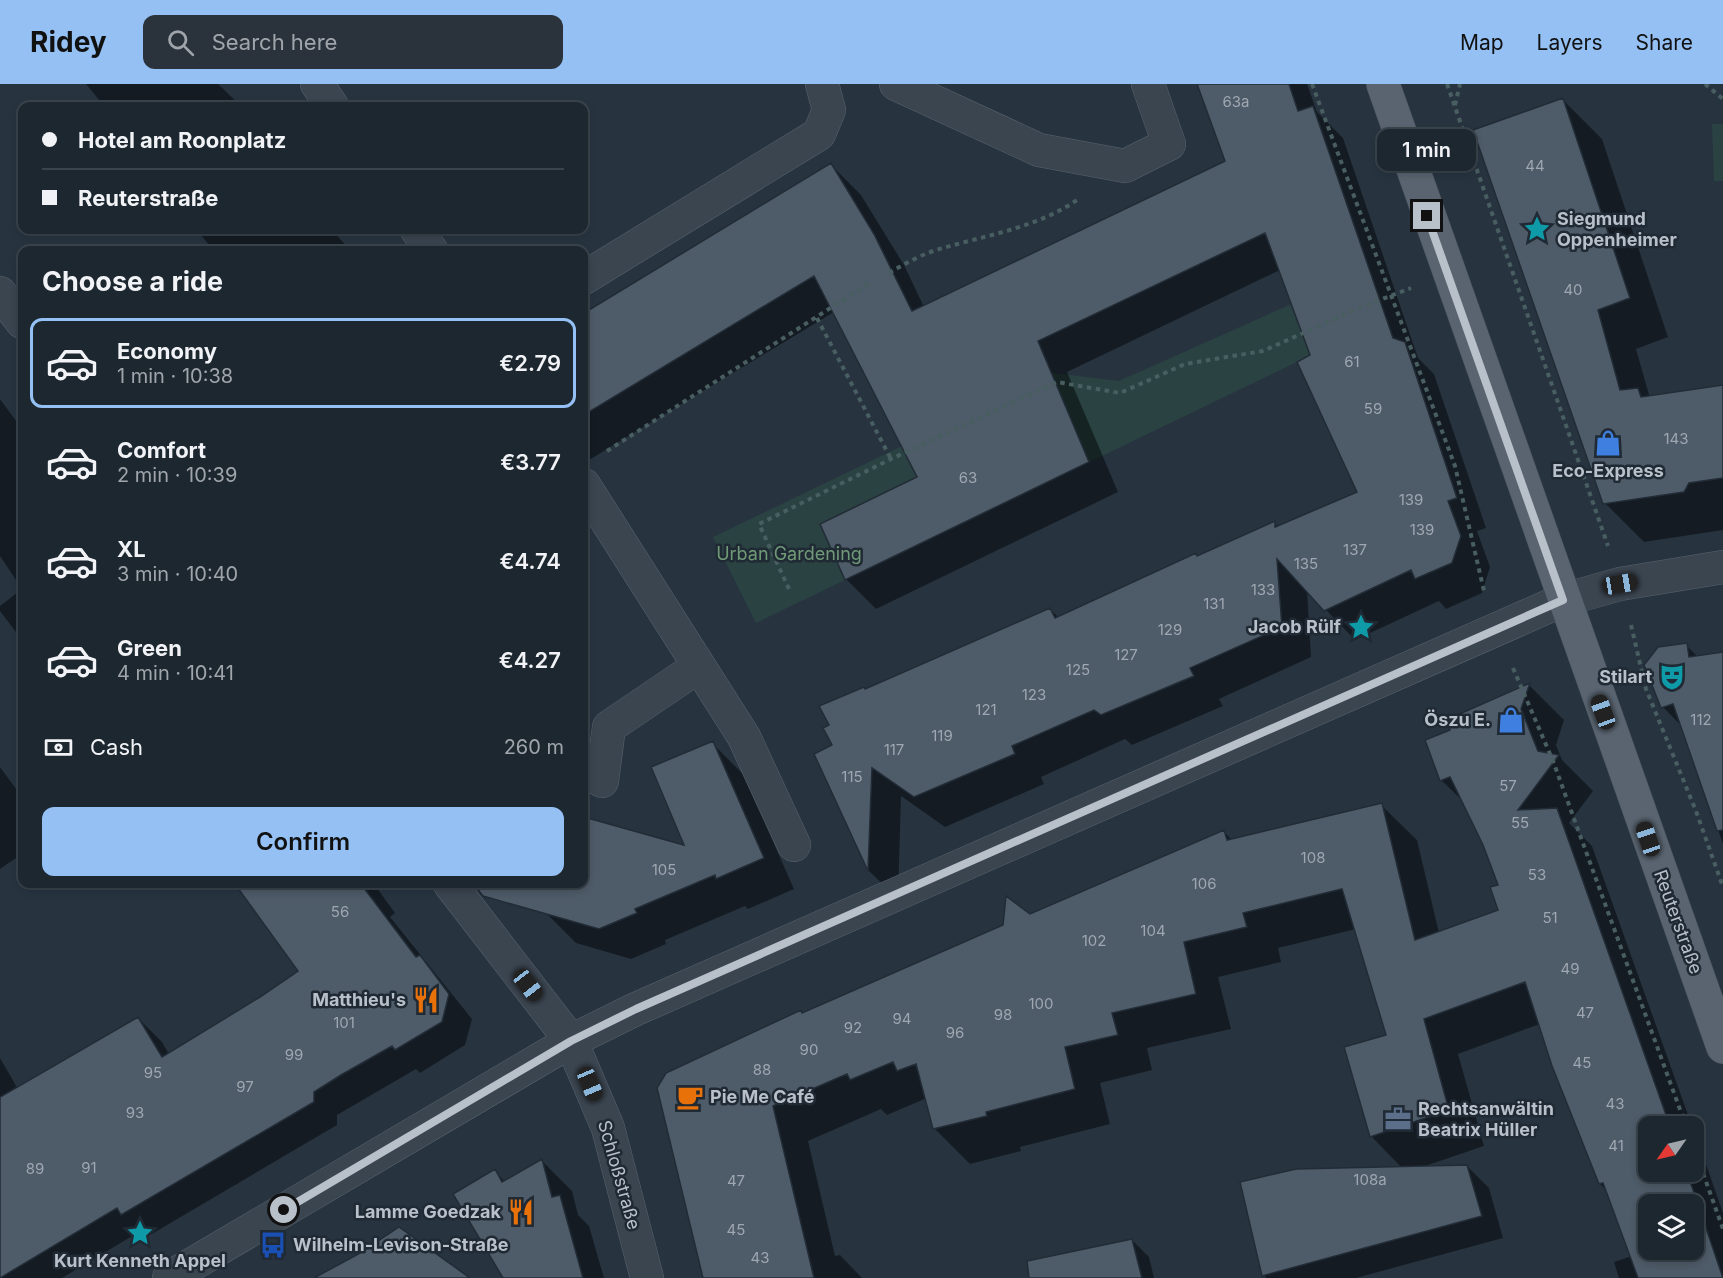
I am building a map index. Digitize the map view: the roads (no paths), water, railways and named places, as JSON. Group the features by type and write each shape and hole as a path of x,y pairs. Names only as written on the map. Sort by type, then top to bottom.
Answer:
{"main road":[{"name":"Reuterstraße","path":"1383,84 1563,600 1723,1047"}],"street":[{"path":"317,84 329,102"},
{"path":"588,276 819,134 830,110 822,84"},
{"path":"896,84 1040,150 1125,166 1169,144 1148,84"},
{"path":"0,293 18,317"},
{"path":"588,491 744,737 794,845"},
{"path":"169,1278 571,1041 669,994 1563,600 1620,584 1723,567"},
{"path":"602,781 609,727 699,666"},
{"name":"Schloßstraße","path":"453,888 571,1041 608,1128 647,1278"}],"place":[{"name":"Siegmund Oppenheimer","path":"1537,229"},
{"name":"Eco-Express","path":"1608,443"},
{"name":"Jacob Rülf","path":"1361,627"},
{"name":"Stilart","path":"1672,677"},
{"name":"Öszu E.","path":"1511,720"},
{"name":"Matthieu's","path":"426,1000"},
{"name":"Pie Me Café","path":"690,1097"},
{"name":"Rechtsanwältin Beatrix Hüller","path":"1398,1119"},
{"name":"Lamme Goedzak","path":"521,1212"},
{"name":"Kurt Kenneth Appel","path":"140,1233"},
{"name":"Wilhelm-Levison-Straße","path":"273,1245"}],"park label":[{"name":"Urban Gardening","path":"789,554"}]}
